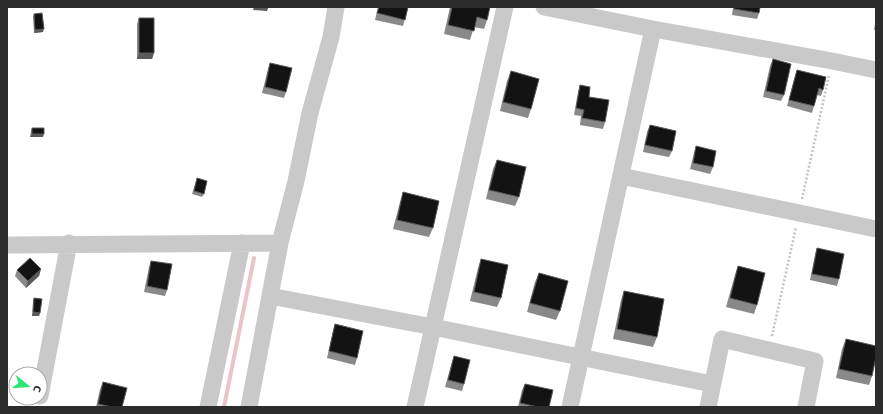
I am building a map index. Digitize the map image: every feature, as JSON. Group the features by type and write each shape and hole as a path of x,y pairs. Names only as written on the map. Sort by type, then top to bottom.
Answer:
{"lane":[{"path":"249,407 280,243 296,181 310,113 330,37 336,7"},
{"path":"415,407 505,7"},
{"path":"544,7 653,29 876,70"},
{"path":"570,407 653,29"},
{"path":"621,176 876,229"},
{"path":"7,245 69,243 280,243"},
{"path":"46,366 69,243"},
{"path":"208,407 242,243"},
{"path":"270,296 432,327 712,384"},
{"path":"708,407 722,339 816,361 806,407"}],"building":[{"path":"379,7 408,7 405,20 377,13"},
{"path":"452,7 490,7 487,20 477,17 474,31 448,25"},
{"path":"734,7 760,7 759,13 734,9"},
{"path":"42,13 44,29 35,30 34,14"},
{"path":"139,18 154,18 154,53 139,53"},
{"path":"773,59 791,64 784,95 766,91"},
{"path":"270,63 292,68 286,92 265,87"},
{"path":"797,70 826,77 823,90 819,88 814,106 789,100"},
{"path":"511,71 539,79 531,109 503,102"},
{"path":"580,85 590,87 589,97 609,100 605,122 582,118 584,110 576,108"},
{"path":"650,125 676,131 672,151 645,145"},
{"path":"32,128 44,128 44,134 32,134"},
{"path":"696,146 716,151 713,167 693,163"},
{"path":"497,160 526,167 519,197 489,190"},
{"path":"197,178 207,181 204,194 194,191"},
{"path":"403,192 439,201 433,228 397,220"},
{"path":"817,248 844,254 839,279 812,274"},
{"path":"30,258 41,269 28,281 17,270"},
{"path":"481,259 508,265 501,298 474,292"},
{"path":"151,261 172,264 167,290 147,286"},
{"path":"738,266 765,273 757,305 730,298"},
{"path":"539,273 568,281 560,311 530,303"},
{"path":"624,291 664,299 657,337 617,329"},
{"path":"34,298 42,299 40,313 33,312"},
{"path":"335,324 363,331 357,358 329,351"},
{"path":"846,339 876,346 876,357 872,376 839,369"},
{"path":"454,356 470,360 464,384 448,380"},
{"path":"103,382 127,388 122,407 112,407 98,404"},
{"path":"525,384 553,390 549,407 538,407 520,403"}],"waterway":[{"path":"224,407 254,258"}]}
